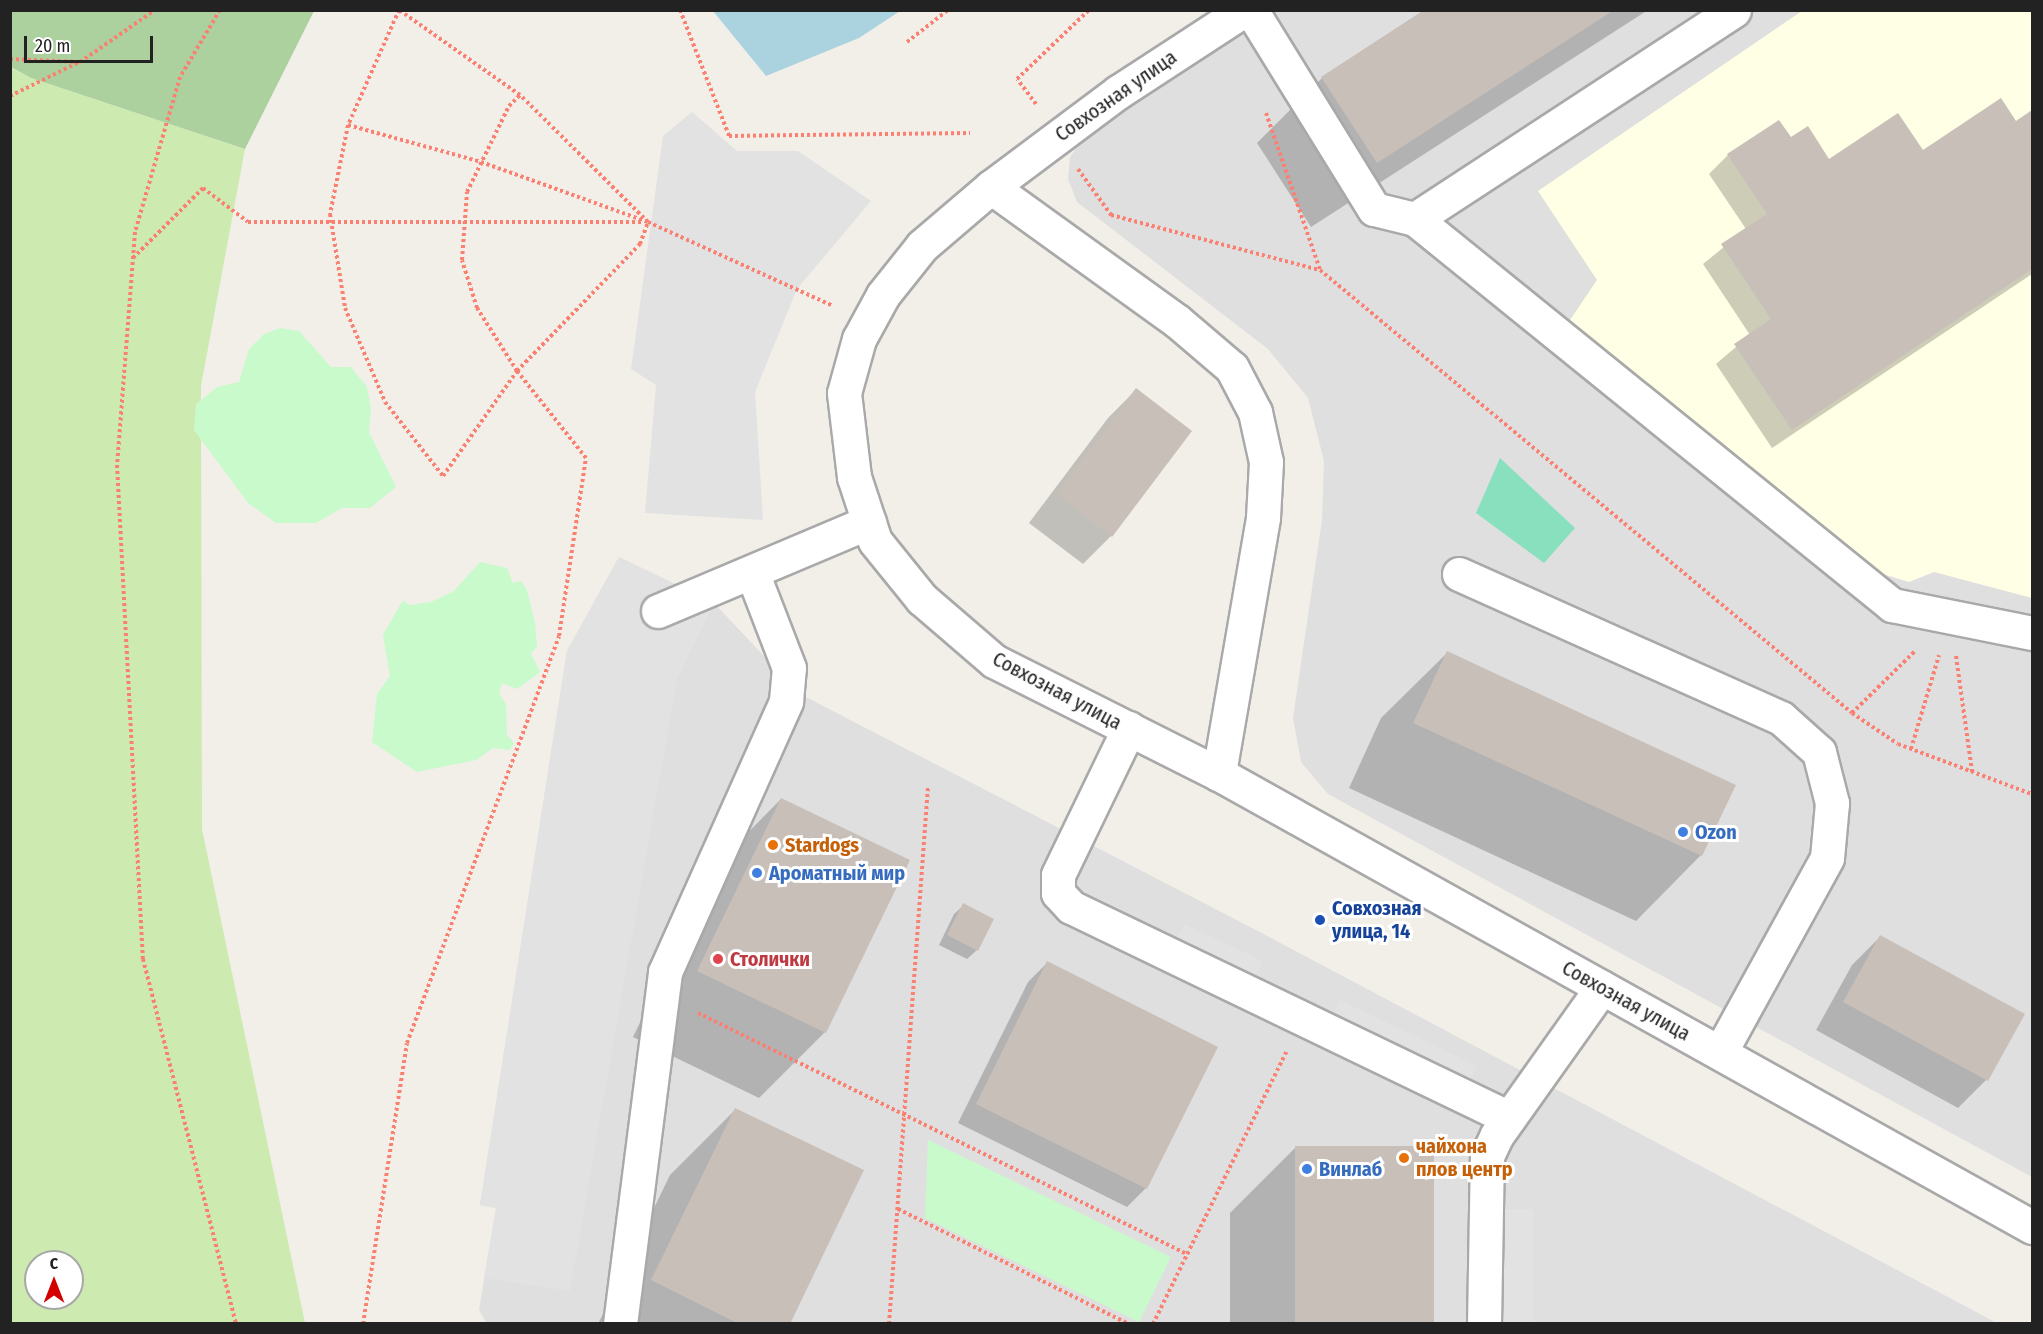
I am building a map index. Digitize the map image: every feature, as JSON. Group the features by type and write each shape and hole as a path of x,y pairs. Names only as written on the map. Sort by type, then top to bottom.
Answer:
{"street":[{"name":"Совхозная улица","path":"1244,10 1118,92 991,187 921,246 883,295 860,339 844,393 854,477 875,541 922,599 994,661 1219,774 2032,1227"},
{"path":"1251,10 1374,209 1415,219 1892,605 2032,633"},
{"path":"1415,219 1734,10"},
{"path":"991,187 1185,328 1232,368 1255,412 1266,462 1263,518 1219,774"},
{"path":"658,611 869,522"},
{"path":"621,1323 665,972 786,701 789,668 752,572"},
{"path":"1459,574 1781,718 1819,752 1832,803 1827,858 1720,1053"},
{"path":"1129,728 1058,875 1058,893 1071,907 1509,1118"},
{"path":"1484,1323 1484,1179 1487,1156 1509,1118 1602,987"}],"path":[{"path":"10,96 80,62 155,10"},
{"path":"220,10 180,77 135,232 117,465 142,958 236,1323"},
{"path":"399,10 520,95 648,222 640,244 517,371 443,476 386,402 345,308 332,222 348,125 399,10"},
{"path":"680,10 729,136 970,133"},
{"path":"907,42 948,10"},
{"path":"1043,112 1017,79 1089,10"},
{"path":"10,59 80,62"},
{"path":"363,1323 407,1043 559,636 586,458 517,371 477,308 462,260 466,192 509,106 520,95"},
{"path":"1264,108 1320,270"},
{"path":"348,125 481,162 648,222 869,322"},
{"path":"1077,167 1111,215 1320,270 1852,713 1911,749 2032,794"},
{"path":"133,258 202,188 248,222 465,220 648,222"},
{"path":"1852,713 1950,616"},
{"path":"1911,749 1950,616"},
{"path":"1950,616 1972,772"},
{"path":"889,1323 928,787"},
{"path":"662,996 1187,1254"},
{"path":"1153,1323 1302,1018"},
{"path":"898,1209 1129,1323"}],"shaded area":[{"path":"1275,11 2032,11 2032,1177 1328,794 1301,762 1293,718 1322,520 1324,461 1308,398 1268,349 1077,202 1068,179 1070,157 1085,136"},
{"path":"1802,11 2032,11 2032,598 1934,572 1909,582 1866,569 1568,323 1597,280 1538,191"},
{"path":"692,112 737,151 798,151 871,201 797,289 755,392 763,520 645,513 656,385 631,369 663,136"},
{"path":"619,557 714,603 800,694 1256,930 1997,1323 487,1324 479,1310 496,1208 480,1205 567,651"},
{"path":"619,557 714,603 677,679 570,1291 484,1278 496,1208 480,1205 567,651"},
{"path":"1184,924 1263,961 1251,986 1173,948"},
{"path":"1340,1000 1477,1066 1466,1090 1329,1024"},
{"path":"1498,1209 1533,1209 1534,1323 1499,1323"}],"green space":[{"path":"10,11 314,11 245,149 31,78 11,67"},
{"path":"10,67 31,78 245,149 201,386 202,829 305,1323 11,1323"},
{"path":"280,328 299,331 331,367 351,367 367,387 371,408 369,432 396,487 370,508 342,508 316,523 276,523 248,503 194,430 196,404 217,387 239,382 249,349 264,334"},
{"path":"1500,458 1575,528 1544,563 1476,513"},
{"path":"480,562 507,568 513,583 521,581 527,590 535,622 537,647 531,653 540,672 517,689 502,683 499,694 506,704 507,735 514,743 510,750 493,748 476,760 417,772 372,742 377,694 390,676 383,635 403,600 409,605 431,602 454,591"},
{"path":"928,1140 1171,1257 1139,1322 925,1218"}],"water":[{"path":"713,11 900,11 859,38 766,76"}],"building":[{"path":"1424,10 1614,10 1377,163 1321,77"},
{"path":"2001,98 2016,121 2032,110 2032,269 1792,430 1734,344 1771,319 1721,244 1767,214 1727,154 1779,120 1791,137 1808,126 1829,159 1898,113 1923,150"},
{"path":"1136,388 1192,431 1112,537 1056,494"},
{"path":"1447,651 1736,785 1702,856 1413,723"},
{"path":"781,798 910,860 826,1033 697,971"},
{"path":"963,903 994,919 978,951 947,935"},
{"path":"1880,935 2025,1014 1988,1081 1843,1002"},
{"path":"1047,961 1218,1047 1147,1189 976,1104"},
{"path":"735,1108 864,1170 790,1324 739,1324 651,1280"},
{"path":"1295,1146 1434,1146 1434,1324 1295,1324"}],"place":[{"name":"Ozon","path":"1683,832"},
{"name":"Stardogs","path":"773,845"},
{"name":"Ароматный мир","path":"757,873"},
{"name":"Совхозная улица, 14","path":"1320,920"},
{"name":"Столички","path":"718,959"},
{"name":"чайхона плов центр","path":"1404,1158"},
{"name":"Винлаб","path":"1307,1169"}]}
